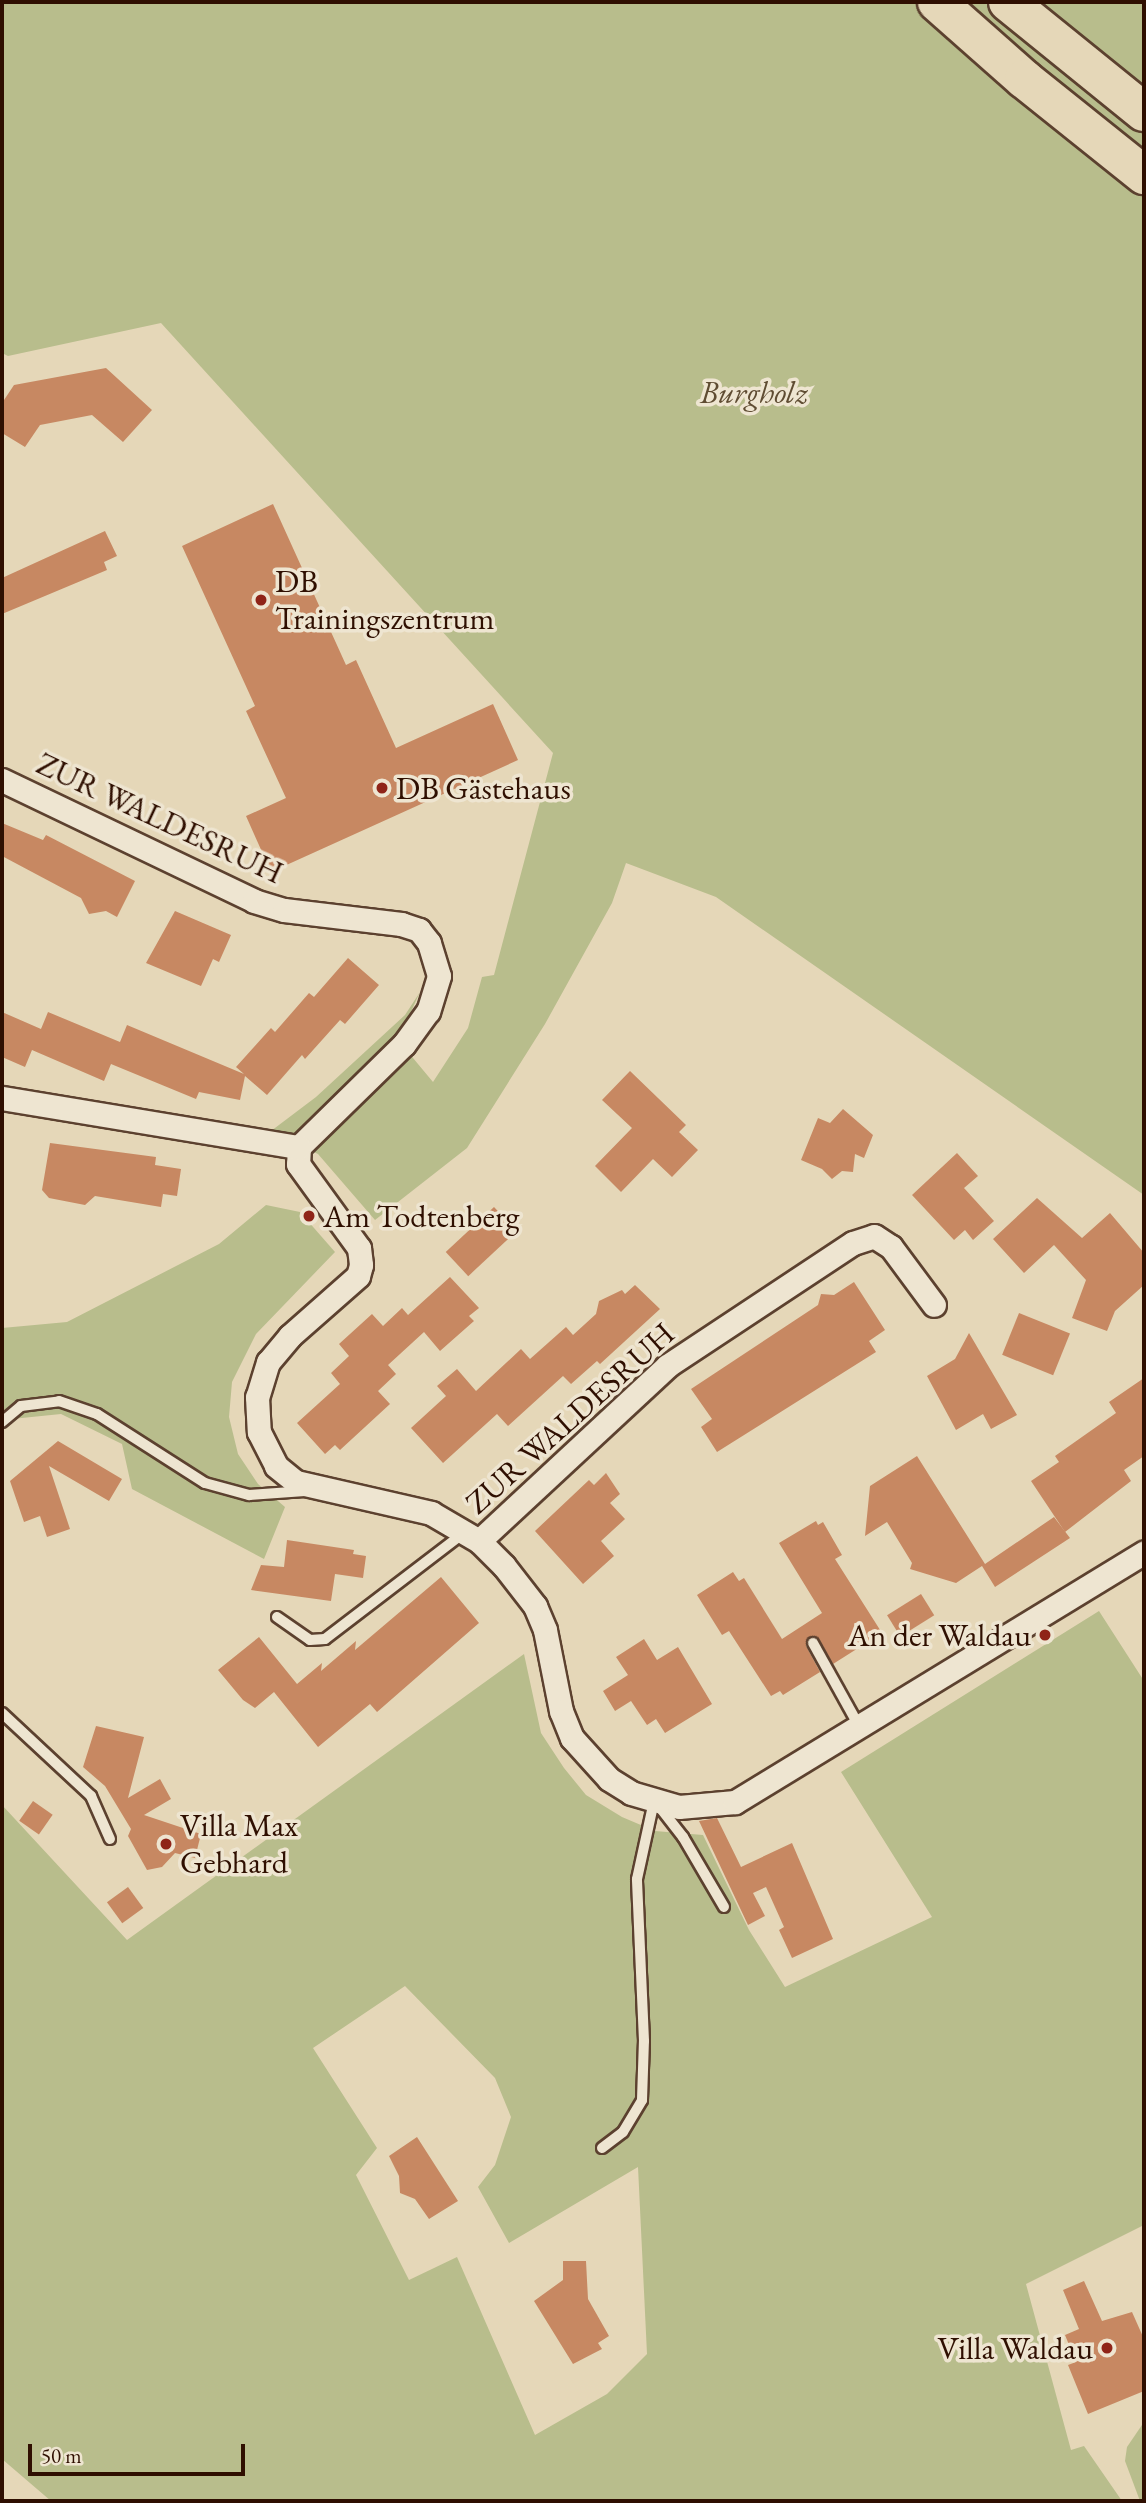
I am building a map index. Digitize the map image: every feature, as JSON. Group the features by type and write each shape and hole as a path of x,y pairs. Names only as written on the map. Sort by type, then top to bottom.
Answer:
{"highway":[{"path":"937,2 1024,79 1144,175"},
{"path":"1008,2 1144,112"}],"street":[{"name":"ZUR WALDESRUH","path":"2,780 254,901 285,910 401,924 419,930 429,943 439,976 428,1011 404,1044 299,1147 298,1164 359,1248 362,1265 358,1276 290,1336 268,1362 260,1379 256,1415 265,1450 276,1466 296,1482 318,1490 431,1513 472,1536 535,1606 572,1738 609,1779 654,1801 708,1807 735,1802 861,1728 1144,1552"},
{"path":"2,1098 299,1147"},
{"name":"ZUR WALDESRUH","path":"472,1536 667,1366 853,1243 874,1236 891,1247 934,1305"}],"lane":[{"name":"ZUR WALDESRUH","path":"2,1422 21,1406 59,1401 97,1414 205,1483 249,1494 318,1490"},
{"name":"ZUR WALDESRUH","path":"277,1617 310,1640 325,1639 472,1536"},
{"path":"813,1643 861,1728"},
{"path":"2,1713 91,1796 110,1839"},
{"path":"654,1801 683,1837 724,1907"},
{"path":"602,2148 623,2132 642,2101 645,2041 637,1879 654,1801"}],"green space":[{"name":"Burgholz","path":"2,2 1144,2 1144,1195 716,897 626,863 612,903 545,1024 467,1148 375,1220 318,1154 271,1131 316,1097 405,1015 420,992 398,1040 433,1082 468,1028 482,977 494,975 553,753 161,323 8,356 2,353"},
{"path":"266,1205 300,1212 335,1252 256,1334 232,1382 229,1417 238,1454 258,1484 285,1507 264,1559 132,1489 122,1444 61,1414 2,1420 2,1328 67,1322 219,1244"},
{"path":"1099,1611 1144,1681 1144,2225 1026,2284 1071,2450 1084,2446 1122,2501 51,2501 2,2459 2,1805 127,1940 524,1654 541,1733 564,1768 586,1795 622,1817 655,1831 703,1835 749,1930 785,1987 932,1917 841,1772","holes":["405,1986 495,2078 511,2117 495,2165 478,2187 509,2243 638,2167 647,2354 607,2394 535,2435 457,2257 409,2280 356,2175 377,2148 313,2048"]},
{"path":"1144,2422 1144,2501 1140,2501 1125,2461 1127,2447"}],"building":[{"path":"106,368 152,410 123,442 92,415 40,425 25,447 2,433 2,403 14,385"},
{"path":"273,504 346,665 356,660 396,748 493,704 518,760 271,872 246,816 286,798 246,711 255,706 182,546"},
{"path":"105,531 117,556 104,562 107,570 2,614 2,578"},
{"path":"2,823 43,840 46,835 135,881 117,917 106,911 89,914 81,898 2,856"},
{"path":"175,911 231,935 219,962 213,959 201,986 146,963"},
{"path":"348,958 379,985 345,1024 340,1020 305,1059 302,1055 267,1095 245,1076 240,1100 199,1092 196,1099 111,1064 104,1081 32,1050 25,1067 2,1057 2,1012 41,1029 48,1012 120,1042 127,1025 244,1074 236,1067 271,1028 275,1032 309,993 314,997"},
{"path":"630,1071 686,1125 679,1132 698,1150 672,1177 653,1159 621,1192 595,1166 632,1128 602,1100"},
{"path":"843,1109 873,1135 864,1158 855,1154 853,1172 842,1171 832,1179 822,1169 801,1160 818,1118 830,1123"},
{"path":"50,1143 156,1157 155,1165 181,1169 177,1196 163,1194 161,1207 95,1196 85,1205 49,1198 42,1190"},
{"path":"957,1153 978,1176 964,1188 994,1221 973,1240 965,1230 954,1240 912,1195"},
{"path":"1037,1198 1082,1238 1110,1213 1144,1253 1144,1285 1115,1311 1107,1331 1072,1318 1086,1280 1054,1245 1024,1273 993,1239"},
{"path":"494,1207 517,1231 468,1276 446,1252"},
{"path":"450,1277 479,1308 469,1316 474,1321 440,1351 424,1332 388,1365 396,1374 378,1391 390,1404 340,1450 335,1445 325,1454 297,1423 340,1384 331,1373 349,1356 339,1344 372,1314 383,1326 402,1308 408,1315"},
{"path":"854,1282 885,1330 869,1341 876,1352 717,1452 701,1427 712,1419 691,1389 818,1305 821,1294 834,1295"},
{"path":"635,1285 660,1309 600,1364 597,1361 571,1384 563,1376 508,1426 497,1414 443,1463 411,1428 446,1396 437,1386 457,1369 476,1391 521,1349 530,1359 566,1327 573,1335 596,1314 599,1301 622,1290 625,1294"},
{"path":"1019,1313 1070,1334 1053,1375 1002,1355"},
{"path":"969,1333 1017,1415 991,1429 983,1414 956,1430 927,1376 955,1359"},
{"path":"1144,1378 1144,1456 1124,1470 1131,1481 1065,1532 1031,1481 1059,1462 1055,1456 1116,1413 1109,1402"},
{"path":"58,1441 122,1479 109,1501 49,1466 70,1529 47,1537 40,1516 24,1522 10,1481"},
{"path":"917,1456 985,1564 1054,1517 1070,1538 995,1587 982,1566 956,1583 910,1569 912,1563 887,1522 865,1536 870,1486"},
{"path":"606,1473 620,1494 610,1503 625,1519 601,1541 614,1556 583,1584 535,1531 589,1480 594,1485"},
{"path":"816,1521 818,1525 823,1522 842,1555 835,1559 882,1633 833,1664 819,1639 809,1637 806,1646 820,1672 783,1695 780,1691 771,1696 729,1631 722,1635 697,1595 733,1572 739,1581 744,1578 782,1639 822,1613 779,1543"},
{"path":"287,1540 354,1550 353,1554 366,1556 363,1578 335,1574 331,1601 251,1590 261,1565 284,1567"},
{"path":"441,1577 479,1623 377,1712 370,1704 318,1747 274,1692 255,1708 243,1700 218,1670 259,1637 297,1684 322,1663 321,1671 356,1641 355,1650"},
{"path":"921,1594 934,1615 900,1636 887,1615"},
{"path":"644,1639 657,1660 678,1647 712,1704 665,1733 656,1719 647,1725 631,1701 615,1711 603,1691 628,1675 616,1657"},
{"path":"96,1726 144,1737 128,1798 160,1779 171,1799 144,1815 201,1834 195,1858 175,1853 162,1867 147,1870 128,1836 131,1829 105,1786 83,1767"},
{"path":"33,1801 53,1815 39,1834 19,1821"},
{"path":"717,1818 741,1867 792,1843 833,1939 792,1958 779,1930 784,1927 766,1887 753,1893 765,1916 748,1925 699,1821"},
{"path":"128,1887 143,1908 122,1923 107,1902"},
{"path":"417,2137 458,2201 429,2219 415,2199 400,2193 399,2176 389,2156"},
{"path":"563,2261 586,2261 588,2299 609,2336 598,2343 602,2349 573,2364 534,2301 563,2280"},
{"name":"Villa Waldau","path":"1084,2281 1102,2321 1132,2312 1144,2339 1144,2391 1088,2414 1068,2365 1076,2362 1065,2335 1079,2329 1063,2290"}],"place":[{"name":"DB Trainingszentrum","path":"261,600"},
{"name":"DB Gästehaus","path":"382,788"},
{"name":"Am Todtenberg","path":"309,1216"},
{"name":"An der Waldau","path":"1045,1635"},
{"name":"Villa Max Gebhard","path":"166,1844"},
{"name":"Villa Waldau","path":"1107,2348"}]}
